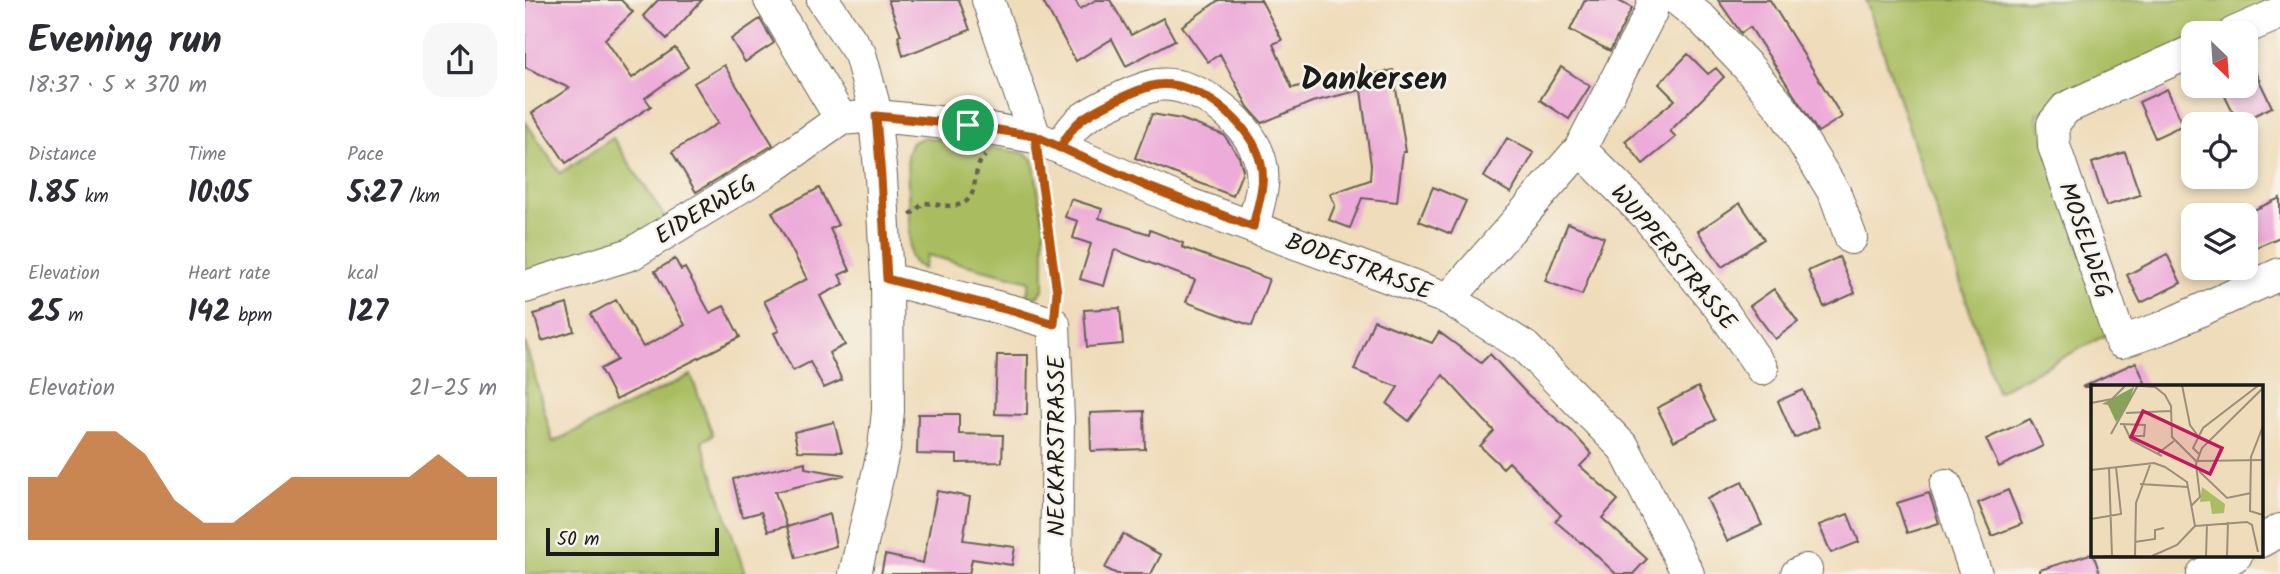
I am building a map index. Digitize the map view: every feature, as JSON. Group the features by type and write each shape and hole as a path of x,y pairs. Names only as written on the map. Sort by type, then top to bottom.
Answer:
{"street":[{"path":"770,0 841,119 876,116"},
{"path":"823,0 860,54 876,116 887,279 888,411 884,448 855,574"},
{"path":"988,0 1036,139 1069,132 1080,120 1120,99 1157,85 1180,87 1212,100 1237,121 1253,143 1261,163 1263,183 1253,227"},
{"path":"1449,299 1580,149 1650,14 1654,0"},
{"path":"1678,0 1703,20 1739,57 1784,111 1835,194 1851,238"},
{"path":"2258,23 2280,13"},
{"name":"MOSELWEG","path":"2181,56 2066,108 2053,124 2054,146 2121,342 2159,329 2280,274"},
{"name":"BODESTRASSE","path":"876,116 968,125 1036,139 1146,186 1449,299 1525,347 1624,448 1688,574"},
{"name":"EIDERWEG","path":"525,287 631,254 773,167 841,119"},
{"name":"WUPPERSTRASSE","path":"1580,149 1646,215 1721,309 1762,369"},
{"name":"NECKARSTRASSE","path":"887,279 1054,324 1058,419 1056,574"},
{"path":"1946,485 1976,574"},
{"path":"2263,540 2280,530"},
{"path":"2203,574 2234,556"}],"path":[{"path":"884,242 924,203 955,206 964,202 974,189 977,165 1036,139 1057,292 1054,324"}],"green space":[{"path":"1866,0 2277,0 2232,21 2181,21 2181,46 2037,114 2108,334 1997,392"},
{"path":"525,121 560,173 613,138 666,219 614,249 525,279"},
{"path":"924,137 1024,153 1033,159 1044,225 1044,288 1037,296 1026,297 1030,281 927,255 923,269 914,263 910,256 907,155 911,143"},
{"path":"525,341 553,442 691,375 713,435 702,441 745,574 525,574"}],"building":[{"path":"525,0 621,0 633,12 605,39 632,78 675,48 688,67 645,98 651,106 566,163 532,113 569,88 525,67"},
{"path":"658,0 702,0 667,39 643,16"},
{"path":"888,0 959,0 970,30 903,56 898,36 901,35"},
{"path":"1042,0 1075,0 1080,9 1096,0 1110,0 1131,35 1163,18 1175,40 1126,66 1112,39 1076,61"},
{"path":"1219,0 1261,0 1282,40 1273,44 1292,88 1358,72 1359,77 1393,70 1406,152 1403,152 1397,202 1362,198 1350,228 1329,220 1335,205 1330,194 1370,180 1371,165 1361,90 1312,102 1262,123 1248,107 1220,54 1208,62 1182,26"},
{"path":"1585,0 1617,0 1632,8 1610,51 1570,30"},
{"path":"1718,0 1770,0 1842,117 1818,132 1750,27 1741,33"},
{"path":"760,19 774,43 745,62 731,39"},
{"path":"1688,54 1708,74 1716,68 1724,77 1670,131 1676,137 1643,164 1625,141 1675,100 1659,84"},
{"path":"724,65 773,145 696,192 672,152 718,123 694,83"},
{"path":"1561,67 1590,86 1569,119 1540,100"},
{"path":"2258,78 2272,107 2258,114 2233,112 2226,98 2258,98"},
{"path":"2167,89 2181,126 2155,138 2139,102"},
{"path":"1152,114 1181,119 1224,135 1239,157 1243,170 1233,196 1135,158"},
{"path":"1507,138 1534,153 1511,193 1484,177"},
{"path":"2125,152 2140,195 2106,206 2092,163"},
{"path":"1433,187 1466,201 1451,234 1419,221"},
{"path":"819,188 838,225 830,229 850,270 839,275 844,284 820,296 845,345 829,353 842,380 824,388 810,362 793,371 774,333 779,331 764,301 807,279 772,212"},
{"path":"2280,198 2280,237 2258,246 2258,208"},
{"path":"1071,199 1102,209 1099,218 1149,234 1150,230 1183,243 1182,247 1269,279 1252,326 1186,302 1195,280 1116,250 1104,286 1080,279 1091,244 1073,238 1078,221 1065,217"},
{"path":"1740,203 1764,239 1722,267 1698,231"},
{"path":"1568,223 1604,237 1582,295 1545,281"},
{"path":"2167,254 2181,283 2141,303 2127,275"},
{"path":"1839,257 1855,293 1824,307 1808,271"},
{"path":"675,259 681,270 685,268 710,313 724,306 740,337 616,400 600,369 617,360 591,314 616,300 643,347 685,325 655,271"},
{"path":"1774,289 1798,322 1775,339 1750,306"},
{"path":"567,304 574,331 542,341 534,314"},
{"path":"1120,308 1123,344 1087,347 1084,310"},
{"path":"1374,320 1432,343 1439,332 1481,363 1490,354 1528,395 1571,431 1592,454 1580,466 1618,500 1602,518 1647,559 1633,574 1616,574 1555,521 1561,515 1509,462 1503,468 1480,446 1494,431 1443,375 1409,421 1387,404 1398,387 1354,370"},
{"path":"997,355 1028,355 1027,415 995,414"},
{"path":"2136,362 2146,385 2091,385 2082,387"},
{"path":"1698,387 1715,420 1674,441 1657,408"},
{"path":"1803,390 1819,427 1794,438 1778,401"},
{"path":"1144,411 1145,449 1091,451 1090,413"},
{"path":"918,414 959,414 959,434 1003,435 1002,462 957,463 957,455 917,454"},
{"path":"2030,419 2043,446 1999,467 1986,439"},
{"path":"834,422 842,452 798,451 794,432"},
{"path":"805,462 805,468 845,475 775,492 787,526 768,531 761,512 742,517 733,479"},
{"path":"1742,482 1762,525 1727,541 1707,499"},
{"path":"2008,490 2022,524 1992,536 1978,503"},
{"path":"937,491 970,497 963,540 1015,547 1012,565 972,559 969,574 881,574 885,555 923,563"},
{"path":"1929,493 1939,523 1907,533 1897,503"},
{"path":"830,514 836,546 796,558 787,527"},
{"path":"1848,514 1859,542 1831,553 1819,525"},
{"path":"1123,534 1161,555 1151,574 1117,574 1105,568"},
{"path":"2091,554 2100,574 2040,574 2040,570"}],"district":[{"name":"Dankersen","path":"1374,78"}],"route":[{"path":"968,125 876,116 887,279 1054,324 1057,292 1035,136 1146,186 1189,204 1253,227 1263,183 1261,163 1253,143 1237,121 1212,100 1180,87 1157,85 1120,99 1080,120 1069,132 1060,148 1035,136 968,125"}]}
